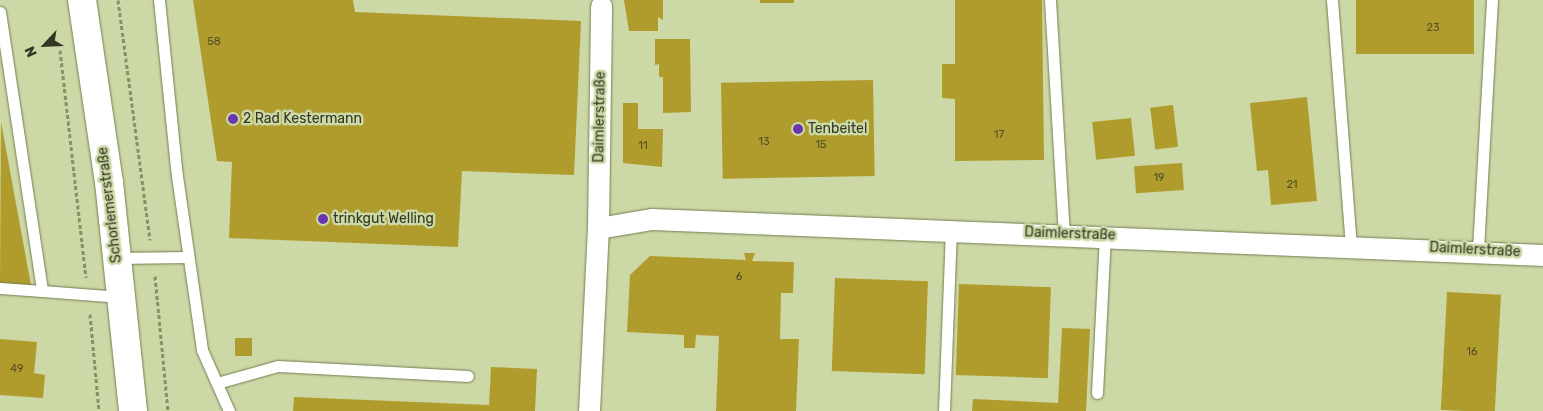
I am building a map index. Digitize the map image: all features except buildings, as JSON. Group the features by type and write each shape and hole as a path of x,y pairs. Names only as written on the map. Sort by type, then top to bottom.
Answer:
{"main road":[{"name":"Schorlemerstraße","path":"82,0 117,258 133,411"}],"street":[{"name":"Daimlerstraße","path":"589,411 598,228 597,3"},
{"name":"Daimlerstraße","path":"598,228 652,219 1478,250 1543,255"}],"lane":[{"path":"160,0 188,257 202,350 229,411"},
{"path":"1050,0 1064,234"},
{"path":"1332,0 1351,245"},
{"path":"1478,250 1492,0"},
{"path":"0,12 42,291"},
{"path":"944,411 951,230"},
{"path":"1097,393 1104,236"},
{"path":"117,258 188,257"},
{"path":"0,288 121,297"},
{"path":"217,384 278,366 468,376"}],"path":[{"path":"118,0 153,258 168,411"},
{"path":"59,39 99,411"}],"place":[{"name":"2 Rad Kestermann","path":"233,119"},
{"name":"Tenbeitel","path":"798,129"},
{"name":"trinkgut Welling","path":"323,219"}]}
